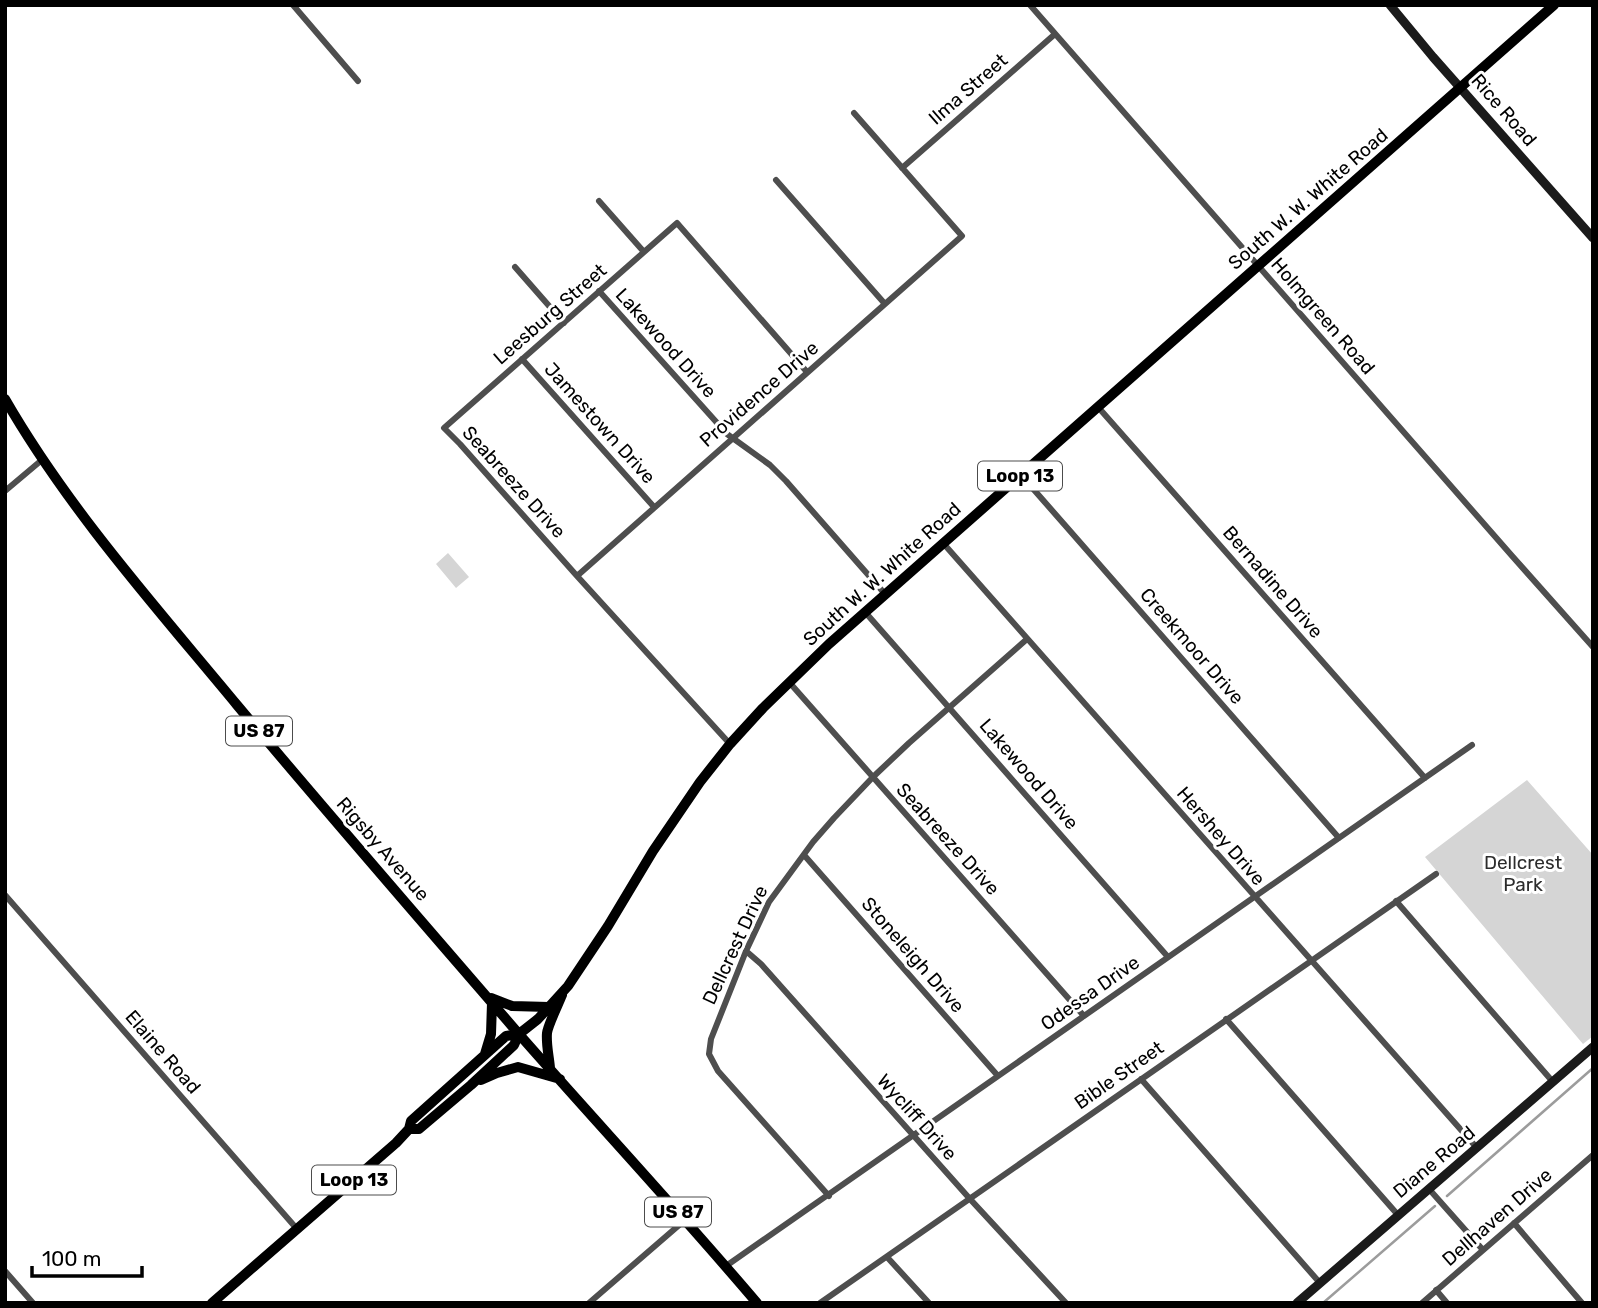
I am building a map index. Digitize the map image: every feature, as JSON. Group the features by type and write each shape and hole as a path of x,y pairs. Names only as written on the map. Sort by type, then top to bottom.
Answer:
{"main road":[{"name":"South W. W. White Road","path":"409,1129 419,1129 471,1085 514,1045 519,1034 538,1019 564,990 580,970 653,851 701,782 730,744 789,682 885,594 1555,5"},
{"name":"Rigsby Avenue","path":"5,399 75,504 137,584 519,1034 757,1303"},
{"path":"550,1068 547,1029 564,990"},
{"path":"485,1055 491,1034 489,999 512,1006 549,1007"},
{"name":"South W. W. White Road","path":"212,1303 396,1143 409,1129 411,1121 506,1036 519,1034"},
{"path":"472,1066 480,1076"},
{"path":"471,1085 496,1073 518,1067 560,1079"}],"street":[{"path":"293,5 358,80"},
{"name":"Holmgreen Road","path":"1030,5 1593,647"},
{"name":"Rice Road","path":"1390,5 1593,238"},
{"name":"Ilma Street","path":"902,168 1055,34"},
{"path":"854,113 902,168"},
{"name":"Providence Drive","path":"577,576 962,236 902,168"},
{"path":"776,180 885,304"},
{"path":"599,201 644,252"},
{"name":"Leesburg Street","path":"444,428 677,223 807,372"},
{"path":"515,267 564,323"},
{"name":"Lakewood Drive","path":"599,291 717,424 732,439 770,465 786,481 885,594"},
{"name":"Jamestown Drive","path":"522,359 654,507"},
{"name":"Bernadine Drive","path":"1098,407 1425,778"},
{"name":"Seabreeze Drive","path":"444,428 730,744"},
{"path":"5,491 43,459"},
{"name":"Creekmoor Drive","path":"1021,475 1339,838"},
{"name":"Hershey Drive","path":"943,543 1477,1148"},
{"name":"Lakewood Drive","path":"865,612 1168,957"},
{"name":"Dellcrest Drive","path":"828,1196 718,1070 709,1054 710,1039 746,951 774,894 804,855 873,777 1027,639"},
{"name":"Seabreeze Drive","path":"789,682 1084,1016"},
{"name":"Odessa Drive","path":"726,1266 1472,745"},
{"name":"Stoneleigh Drive","path":"804,855 998,1076"},
{"name":"Bible Street","path":"820,1303 1436,874"},
{"name":"Elaine Road","path":"5,895 298,1229"},
{"path":"1396,901 1553,1082"},
{"name":"Wycliff Drive","path":"746,951 761,964 1066,1303"},
{"path":"1226,1019 1398,1215"},
{"name":"Diane Road","path":"1297,1303 1593,1047"},
{"path":"1141,1079 1320,1283"},
{"name":"Dellhaven Drive","path":"1422,1303 1592,1156"},
{"path":"1429,1189 1483,1250"},
{"path":"589,1303 685,1220"},
{"path":"1514,1223 1582,1303"},
{"path":"887,1257 929,1303"},
{"path":"5,1271 33,1303"},
{"path":"1436,1290 1447,1303"}],"green space":[{"path":"448,553 469,577 456,588 436,564"},
{"name":"Dellcrest Park","path":"1527,780 1593,855 1593,1036 1583,1044 1425,857"}],"waterway":[{"path":"1447,1196 1593,1068"},
{"path":"1323,1303 1435,1206"}]}
